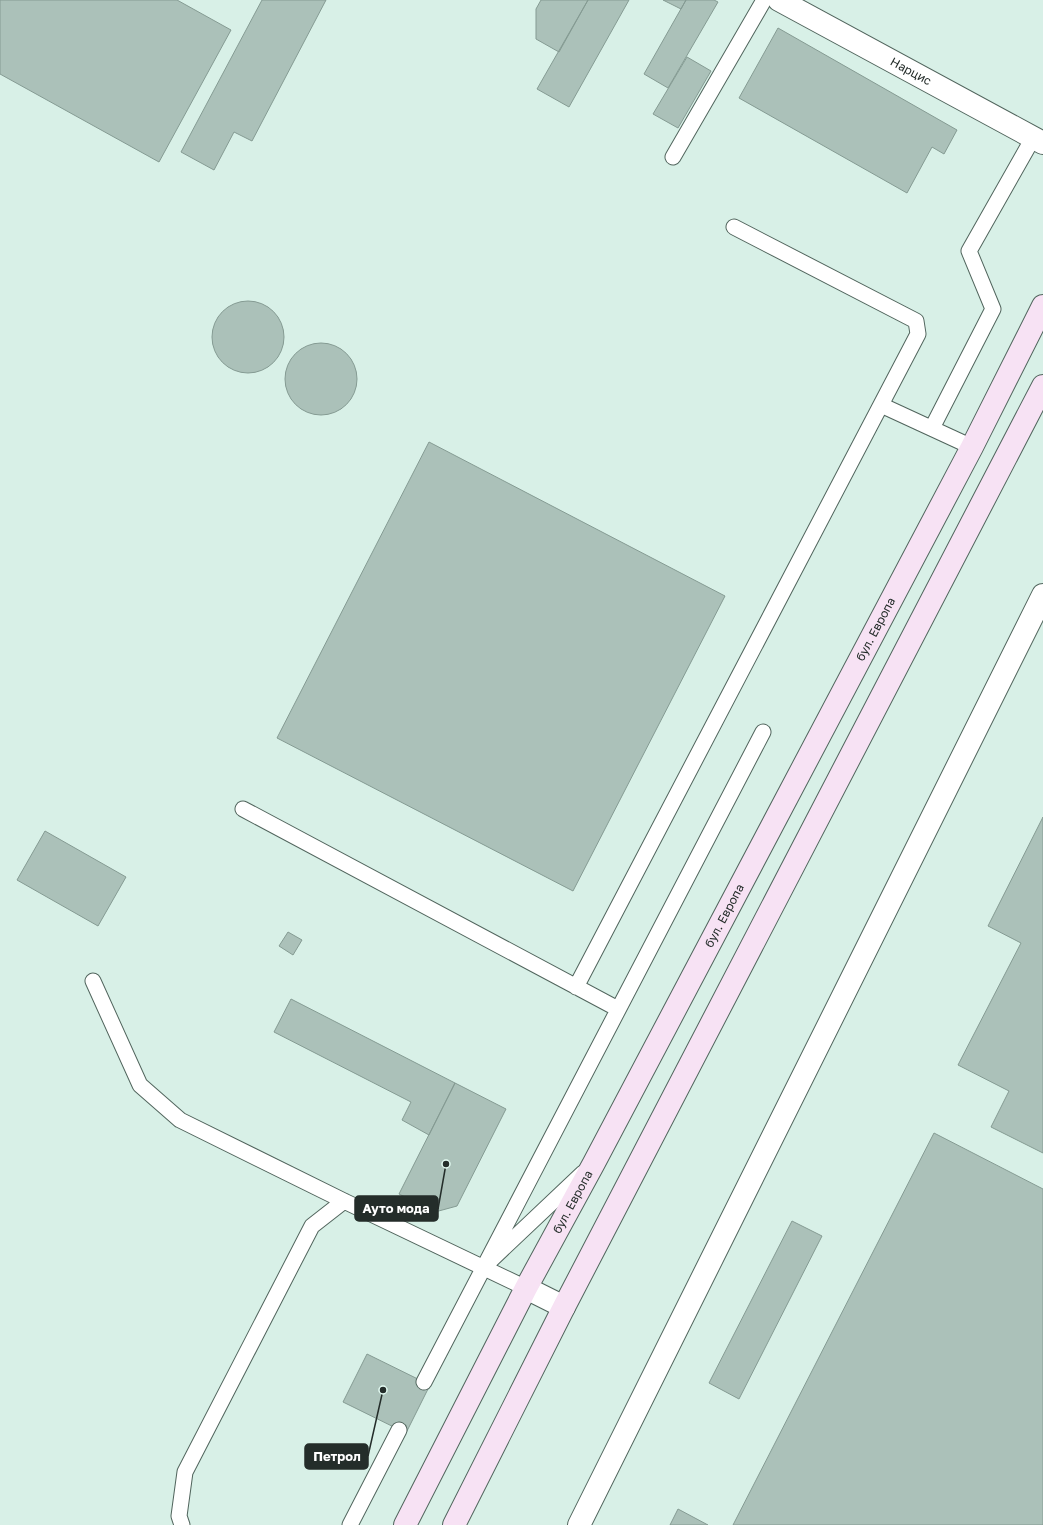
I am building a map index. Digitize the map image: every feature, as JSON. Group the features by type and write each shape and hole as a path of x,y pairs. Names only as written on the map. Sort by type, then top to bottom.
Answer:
{"main road":[{"name":"бул. Европа","path":"404,1525 526,1288 594,1163 972,447 1043,306"},
{"path":"454,1525 564,1307 1043,386"}],"street":[{"name":"Нарцис","path":"779,0 1038,140"},
{"path":"579,1525 1043,595"},
{"path":"526,1288 564,1307"}],"lane":[{"path":"673,157 764,0"},
{"path":"932,428 993,310 969,251 1038,140"},
{"path":"576,987 918,334 916,321 734,227"},
{"path":"881,405 972,447"},
{"path":"424,1382 763,732"},
{"path":"243,809 618,1010"},
{"path":"93,981 140,1085 180,1120 344,1201 526,1288"},
{"path":"483,1267 594,1163"},
{"path":"182,1525 179,1516 186,1472 312,1226 344,1201"},
{"path":"350,1525 399,1430"}],"building":[{"path":"0,0 177,0 231,30 159,162 0,74"},
{"path":"262,0 326,0 252,141 234,132 214,170 181,152"},
{"path":"541,0 588,0 559,52 536,39 536,9"},
{"path":"588,0 629,0 569,107 537,89"},
{"path":"663,0 686,0 681,9"},
{"path":"686,0 714,0 718,2 668,88 644,74"},
{"path":"778,28 957,130 944,154 932,147 907,193 739,98"},
{"path":"687,57 711,71 678,128 653,114"},
{"path":"241,301 255,301 262,303 274,311 282,323 284,337 282,351 274,363 262,371 255,373 241,373 234,371 222,363 214,351 212,344 212,330 214,323 222,311 234,303"},
{"path":"314,343 328,343 335,345 347,353 355,365 357,379 355,393 347,405 335,413 328,415 314,415 307,413 295,405 287,393 285,386 285,372 287,365 295,353 307,345"},
{"path":"429,442 725,596 573,891 277,738"},
{"path":"1043,817 1043,1153 991,1127 1009,1091 958,1065 1021,943 988,926"},
{"path":"45,831 126,877 98,926 17,880"},
{"path":"288,932 302,940 293,955 279,946"},
{"path":"291,999 455,1083 429,1135 402,1120 411,1102 274,1032"},
{"path":"455,1083 506,1109 457,1206 435,1212 399,1194"},
{"path":"934,1133 1043,1189 1043,1525 733,1525"},
{"path":"792,1221 822,1236 739,1399 709,1383"},
{"path":"367,1354 430,1385 406,1433 343,1402"},
{"path":"678,1509 708,1525 670,1525"}],"place":[{"name":"Ауто мода","path":"446,1164"},
{"name":"Петрол","path":"383,1390"}]}
